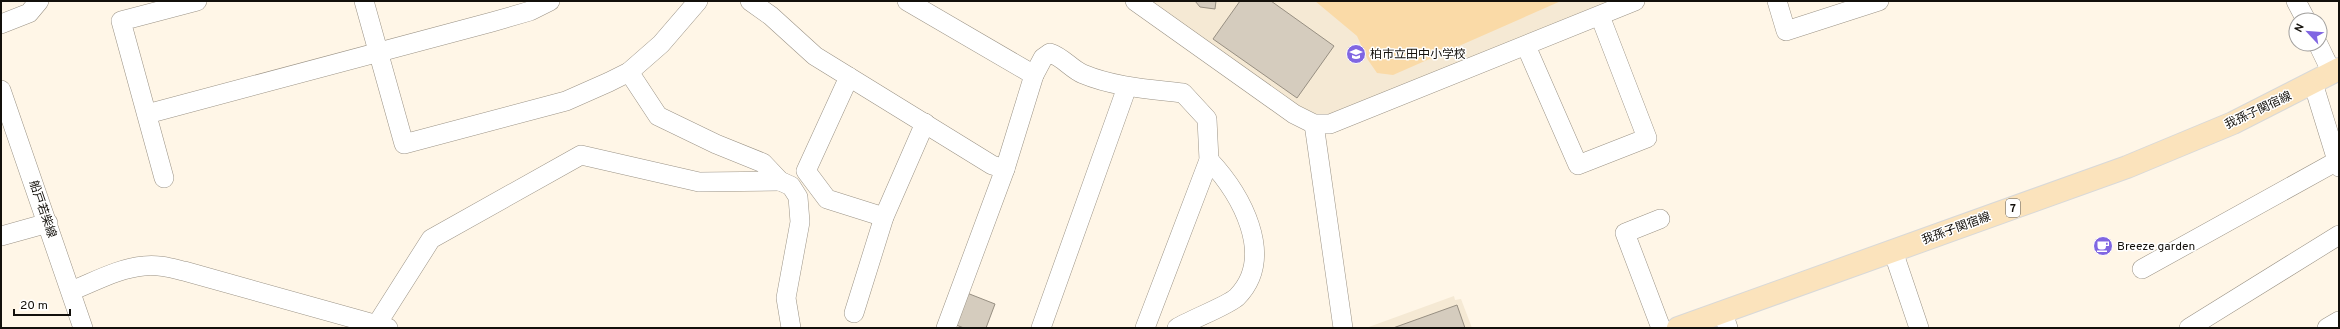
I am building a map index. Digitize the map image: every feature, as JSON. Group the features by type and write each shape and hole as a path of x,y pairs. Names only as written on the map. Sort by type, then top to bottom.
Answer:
{"main road":[{"name":"我孫子関宿線","path":"1678,328 1725,320 1893,251 2127,167 2233,123 2328,75"}],"street":[{"path":"1,24 29,13 39,1"},
{"path":"164,178 121,21 197,1"},
{"path":"364,1 404,144 566,101 629,72 661,44 698,1"},
{"path":"147,114 530,11 550,1"},
{"path":"750,1 771,16 815,56 992,165 1005,169"},
{"path":"907,1 1034,75"},
{"path":"1135,1 1294,114 1314,124 1330,124 1636,1"},
{"path":"1777,1 1786,31 1879,1"},
{"path":"2296,1 2302,12"},
{"path":"1526,46 1578,165 1647,138 1600,16"},
{"path":"2142,269 2338,164 2328,75 2321,52"},
{"path":"946,328 1005,169 1034,75 1043,58 1050,53 1058,55 1082,74 1128,87 1183,93 1206,119 1209,160 1145,328"},
{"path":"629,72 658,116 716,144 762,163 780,181 791,186 798,197 800,222 786,298 791,328"},
{"path":"849,77 806,171 826,199 884,217"},
{"path":"1041,328 1128,87"},
{"name":"船戸若柴線","path":"1,90 83,328"},
{"path":"854,313 884,217 925,123"},
{"path":"1314,124 1343,328"},
{"path":"71,292 126,269 144,266 160,266 184,271 383,326 431,239 581,155 699,182 780,181"},
{"path":"1177,328 1236,298 1250,278 1253,258 1251,225 1242,205 1222,174 1209,160"},
{"path":"1660,219 1625,233 1660,328"},
{"path":"1,236 48,223"},
{"path":"2189,328 2339,235"},
{"path":"1893,251 1919,328"},
{"path":"2327,328 2339,321"}],"shaded area":[{"name":"柏市立田中小学校","path":"1148,1 1617,1 1359,108 1316,117 1299,108"},
{"path":"1315,1 1561,1 1393,75 1377,73 1368,60 1357,36"},
{"path":"1454,296 1455,300 1461,299 1472,328 1366,328"}],"building":[{"path":"1195,1 1216,1 1215,9 1200,7"},
{"path":"1240,1 1271,1 1334,46 1297,98 1213,39"},
{"path":"967,293 995,304 986,328 964,328 956,325"},
{"path":"1457,305 1465,328 1393,328"}],"place":[{"name":"柏市立田中小学校","path":"1356,54"},
{"name":"Breeze garden","path":"2103,246"}]}
